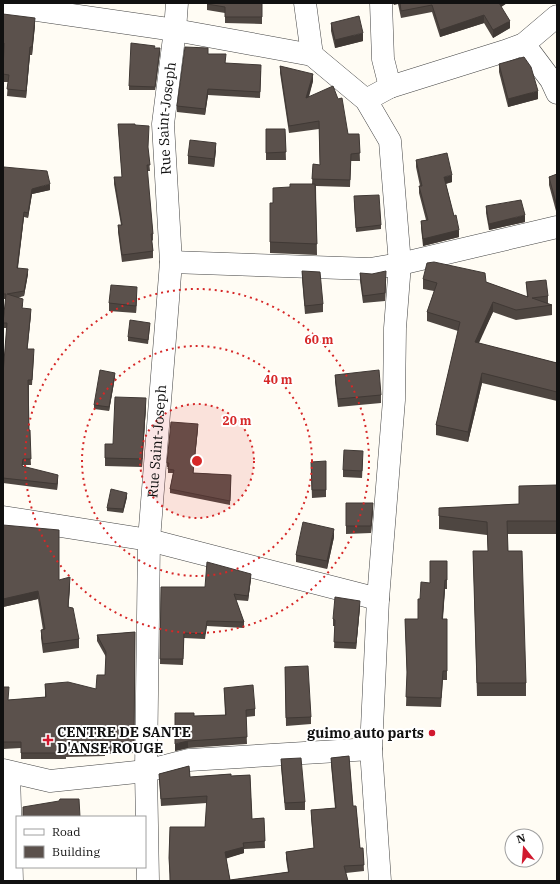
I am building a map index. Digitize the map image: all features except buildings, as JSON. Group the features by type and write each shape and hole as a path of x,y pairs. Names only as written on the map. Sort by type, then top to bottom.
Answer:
{"street":[{"name":"Rue Saint-Joseph","path":"148,881 146,771 149,540 171,262 163,124 177,3"},
{"path":"305,3 312,55"},
{"path":"381,3 383,59 390,87"},
{"path":"3,5 175,30 312,55 366,100 390,141 400,264 395,328 394,400 378,599 371,749 380,881"},
{"path":"366,100 390,87 524,44 557,16"},
{"path":"524,44 551,80 557,93"},
{"path":"171,262 370,269 400,264 557,227"},
{"path":"3,517 149,540 378,599"},
{"path":"12,881 6,771 50,781 146,771 189,760 371,749"}],"place":[{"name":"guimo auto parts","path":"432,733"},
{"name":"CENTRE DE SANTE D'ANSE ROUGE","path":"48,740"}]}
